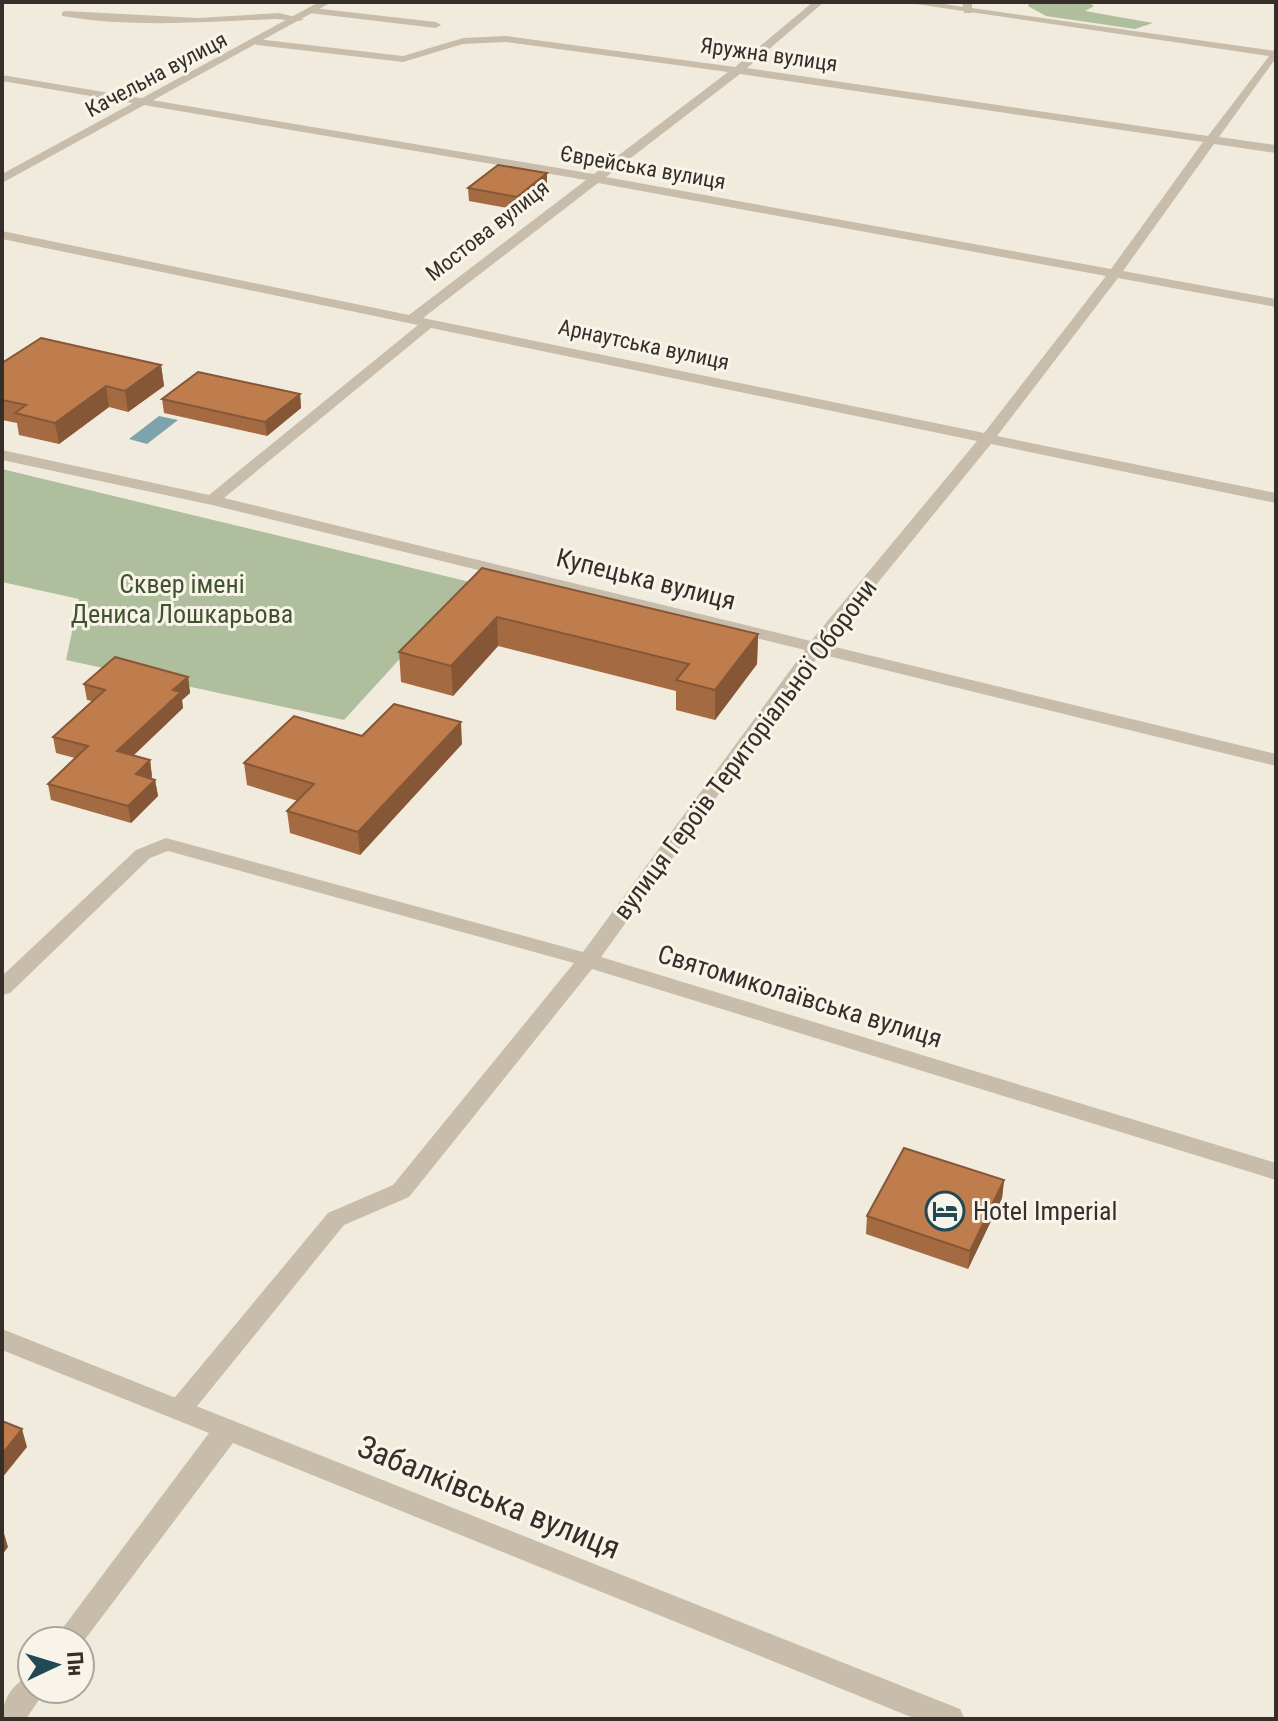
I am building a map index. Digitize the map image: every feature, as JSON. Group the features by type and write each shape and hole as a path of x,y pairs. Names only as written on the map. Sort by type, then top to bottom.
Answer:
{"street":[{"name":"Качельна вулиця","path":"2,179 327,2"},
{"name":"Мостова вулиця","path":"412,319 738,70 819,2"},
{"path":"907,2 968,6 1275,53"},
{"path":"313,11 436,25"},
{"path":"66,14 198,21 279,16 299,19"},
{"name":"Яружна вулиця","path":"257,42 403,59 463,41 490,39 738,70 1276,149"},
{"name":"вулиця Героїв Територіальної Оборони","path":"180,1409 336,1219 401,1191 588,960 816,647 988,438 1115,273 1275,53"},
{"name":"Єврейська вулиця","path":"2,78 593,178 1276,303"},
{"name":"Арнаутська вулиця","path":"2,235 1276,498"},
{"name":"Мостова вулиця","path":"212,500 430,322"},
{"name":"Купецька вулиця","path":"2,455 212,500 1276,760"},
{"name":"Святомиколаївська вулиця","path":"2,988 143,854 166,844 588,960 1276,1172"},
{"name":"Забалківська вулиця","path":"2,1339 950,1719"},
{"path":"79,1625 228,1429"}],"green space":[{"path":"1030,2 1087,2 1094,6 1085,11 1153,23 1135,29 1046,16 1028,6"},
{"name":"Сквер імені Дениса Лошкарьова","path":"2,469 470,582 344,720 66,660 79,599 2,582"}],"water":[{"path":"159,416 178,420 147,444 129,439"}],"building":[{"path":"498,165 547,173 517,197 468,188"},
{"path":"41,338 161,365 125,391 106,386 55,423 15,413 26,405 2,400 2,363"},
{"path":"198,372 300,394 265,422 162,399"},
{"path":"482,568 758,634 715,690 676,680 689,664 497,617 451,666 399,652"},
{"path":"115,657 188,677 173,690 181,692 117,751 150,760 136,774 155,780 128,806 48,784 88,746 53,737 105,690 84,684"},
{"path":"394,704 461,722 358,832 287,811 314,784 244,763 294,716 362,736"},
{"path":"904,1148 1004,1180 970,1251 867,1216"},
{"path":"2,1421 22,1429 2,1454"}],"place":[{"name":"Hotel Imperial","path":"945,1211"}]}
